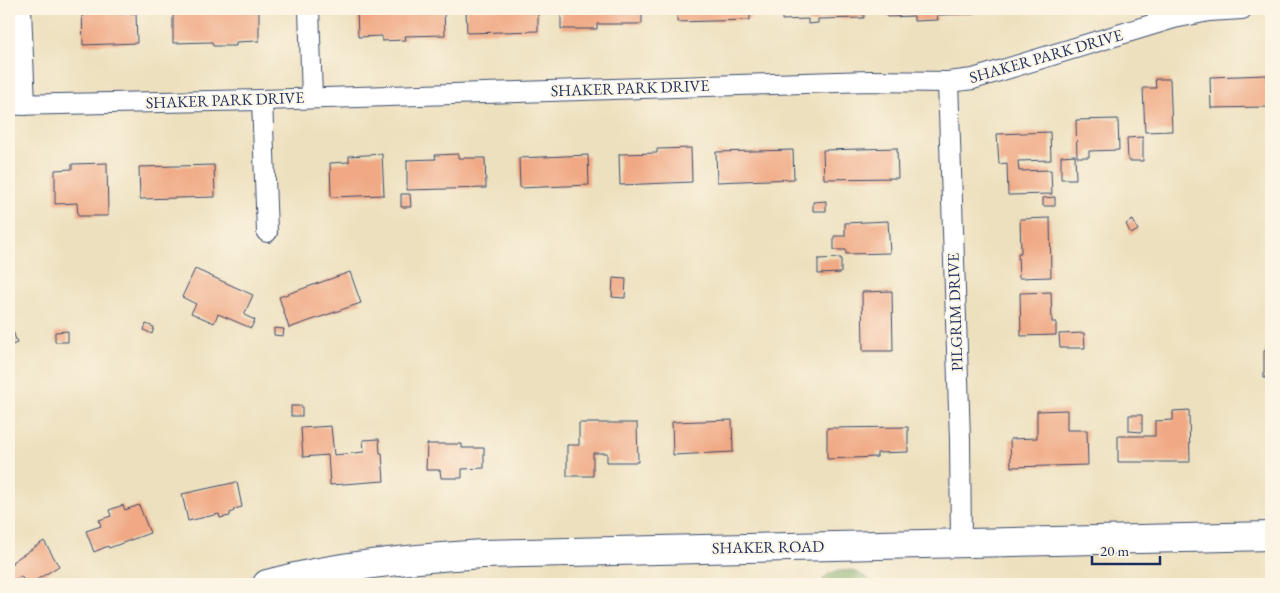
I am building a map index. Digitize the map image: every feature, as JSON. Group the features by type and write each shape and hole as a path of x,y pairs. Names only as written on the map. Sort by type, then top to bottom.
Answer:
{"main road":[{"name":"SHAKER ROAD","path":"267,584 338,569 407,560 482,554 1271,536"}],"street":[{"path":"17,105 21,9"},
{"path":"309,9 312,97"},
{"name":"SHAKER PARK DRIVE","path":"17,105 262,100 869,81 948,82 988,75 1194,13 1242,9"},
{"name":"PILGRIM DRIVE","path":"948,82 960,439 961,543"},
{"path":"262,100 267,232"}],"green space":[{"path":"851,570 868,578 873,584 821,584 823,579 829,574 837,571"}],"building":[{"path":"82,9 120,9 120,14 136,13 137,43 83,45"},
{"path":"259,9 259,41 236,42 236,46 213,46 212,42 173,43 173,11"},
{"path":"357,9 444,9 445,35 405,36 406,40 382,41 382,36 358,37"},
{"path":"466,9 538,9 538,31 467,33"},
{"path":"561,9 642,9 642,24 597,24 597,29 561,29"},
{"path":"677,9 750,9 750,20 677,22"},
{"path":"782,9 864,9 864,18 818,19 818,23 808,24 808,19 782,20"},
{"path":"886,9 973,9 974,14 937,15 938,20 914,21 914,16 887,17"},
{"path":"1267,75 1268,107 1211,108 1210,77"},
{"path":"1155,79 1170,79 1172,131 1145,132 1143,88 1156,88"},
{"path":"1118,119 1119,150 1089,151 1089,157 1077,157 1076,120"},
{"path":"1050,132 1051,160 1018,161 1019,171 1051,170 1052,194 1008,195 1007,163 999,164 997,134"},
{"path":"1143,137 1143,161 1128,161 1127,138"},
{"path":"691,148 692,182 620,185 619,154 657,153 657,149"},
{"path":"897,148 898,178 824,179 823,150"},
{"path":"793,150 794,179 717,182 716,152"},
{"path":"382,154 384,195 331,197 330,163 349,162 349,156"},
{"path":"458,154 458,158 485,158 486,188 407,190 407,160 436,159 435,155"},
{"path":"588,155 589,185 520,188 519,158"},
{"path":"1075,155 1076,179 1061,179 1061,156"},
{"path":"107,163 108,216 78,216 77,203 55,204 55,170 72,169 72,164"},
{"path":"214,165 215,197 140,199 139,167"},
{"path":"401,194 410,194 411,207 401,207"},
{"path":"1055,197 1055,206 1043,206 1043,198"},
{"path":"826,201 826,211 813,211 813,202"},
{"path":"1050,218 1051,277 1019,278 1018,253 1021,253 1020,219"},
{"path":"1133,220 1138,230 1131,234 1126,224"},
{"path":"888,221 890,253 846,254 846,250 834,250 834,236 845,236 845,223"},
{"path":"841,258 841,273 818,274 818,259"},
{"path":"195,269 253,295 244,315 255,320 251,328 218,314 214,323 191,313 196,304 182,297"},
{"path":"350,272 361,303 289,328 279,297"},
{"path":"613,278 626,279 625,298 612,297"},
{"path":"892,291 893,351 863,351 862,292"},
{"path":"1051,292 1052,322 1056,322 1056,335 1021,336 1020,293"},
{"path":"9,319 17,343 9,346"},
{"path":"146,324 154,327 152,334 144,330"},
{"path":"274,328 284,329 283,336 274,335"},
{"path":"68,331 68,342 55,342 55,332"},
{"path":"1084,333 1085,348 1060,348 1059,334"},
{"path":"1271,350 1271,377 1264,378 1264,351"},
{"path":"291,406 302,406 302,416 291,416"},
{"path":"1067,410 1067,430 1087,430 1088,465 1011,467 1010,439 1037,438 1037,411"},
{"path":"1189,410 1190,462 1118,462 1118,436 1155,436 1155,421 1173,420 1173,411"},
{"path":"1129,415 1142,415 1142,432 1129,431"},
{"path":"732,420 733,452 673,455 672,422"},
{"path":"579,423 637,423 638,462 607,462 607,453 593,453 593,476 567,476 567,445 579,445"},
{"path":"331,426 334,455 364,452 363,440 379,439 384,481 330,485 328,455 303,457 301,428"},
{"path":"908,427 908,452 877,453 877,457 827,459 827,428"},
{"path":"427,444 462,444 462,448 484,448 484,468 462,469 462,478 441,478 440,470 426,470"},
{"path":"237,482 242,507 234,509 230,516 220,518 219,514 188,521 182,494"},
{"path":"123,505 125,510 139,505 150,533 94,552 86,531 101,526 99,520 111,516 109,510"},
{"path":"44,541 59,566 30,584 26,584 21,576 11,582 12,584 9,584 9,567 13,564 12,562"}]}
